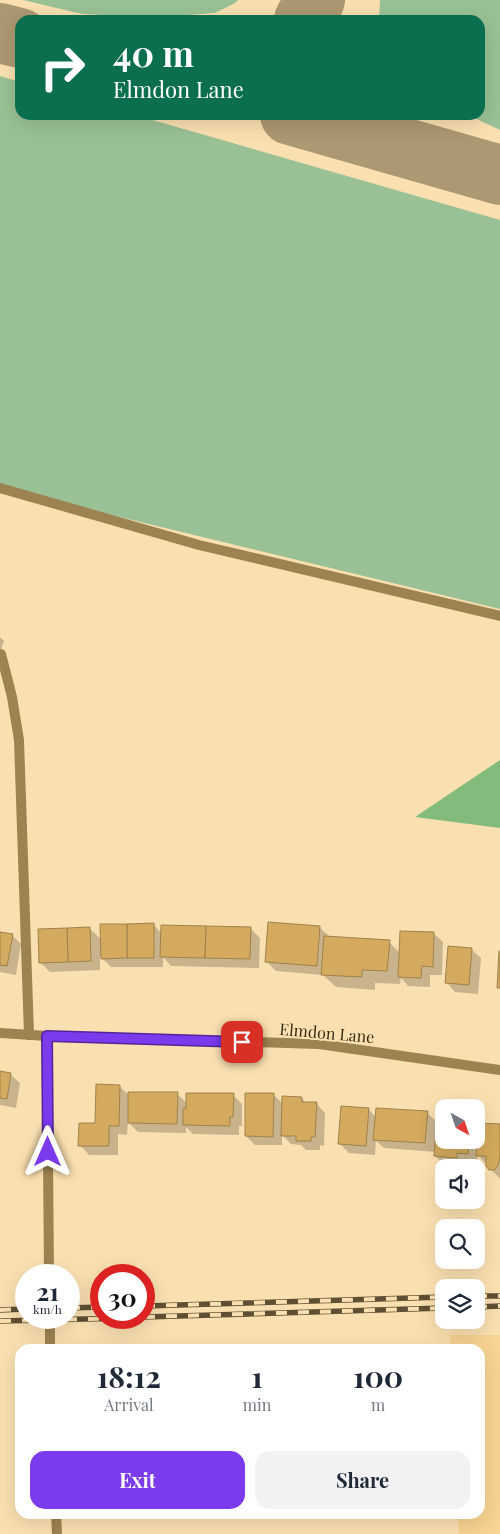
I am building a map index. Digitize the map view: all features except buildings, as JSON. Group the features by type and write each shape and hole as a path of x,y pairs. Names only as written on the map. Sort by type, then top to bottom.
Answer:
{"street":[{"path":"0,488 199,545 500,616"},
{"path":"1,654 12,697 19,740 29,1035"},
{"name":"Elmdon Lane","path":"0,1033 319,1044 500,1070"},
{"path":"47,1036 49,1264"},
{"path":"50,1329 50,1344"},
{"path":"56,1519 57,1534"}],"shaded area":[{"path":"450,1335 500,1335 500,1534 459,1534 458,1519 485,1519 485,1344 451,1344"}],"green space":[{"path":"23,0 238,0 215,13 189,15 82,14"},
{"path":"380,0 500,0 500,130 479,120 485,120 485,15 379,15"},
{"path":"0,76 15,80 15,120 152,120 500,220 500,609 0,488"},
{"path":"500,760 500,828 415,817"}],"taxiway":[{"path":"307,15 315,0"},
{"path":"0,33 15,37"},
{"path":"308,120 500,175"}],"railway":[{"path":"485,1296 500,1296"},
{"path":"155,1306 435,1297"},
{"path":"485,1307 500,1306"},
{"path":"80,1308 90,1307"},
{"path":"155,1317 435,1308"},
{"path":"0,1310 15,1309"},
{"path":"0,1321 90,1319"}],"route":[{"path":"48,1152 47,1036 242,1042"}]}
